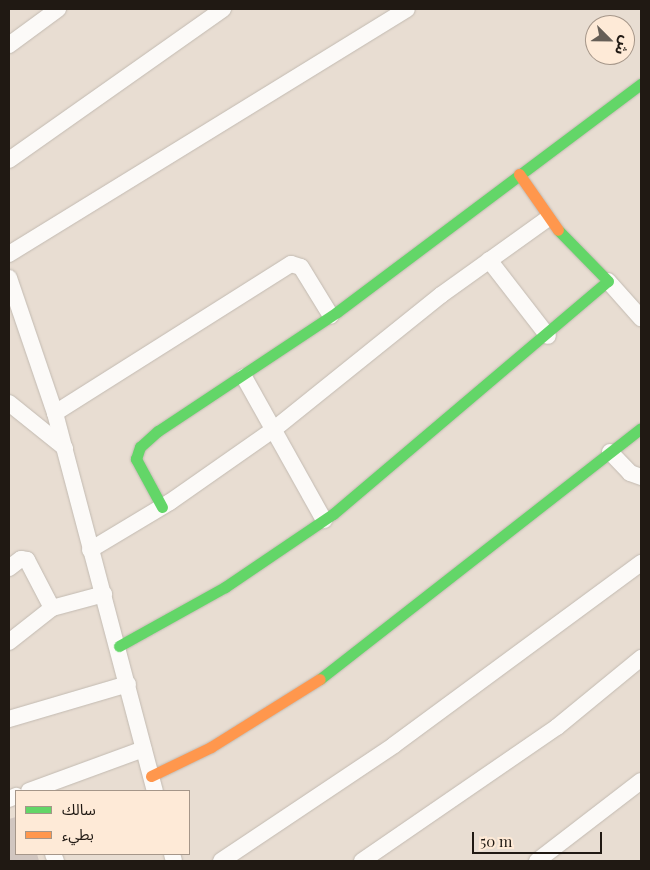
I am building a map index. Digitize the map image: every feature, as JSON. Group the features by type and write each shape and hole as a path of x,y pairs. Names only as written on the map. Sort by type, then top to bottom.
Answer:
{"street":[{"path":"9,45 58,9"},
{"path":"9,160 223,9"},
{"path":"9,254 407,9"},
{"path":"162,507 138,465 140,447 331,316 641,84"},
{"path":"519,174 547,219 608,281 641,318"},
{"path":"90,550 162,507 274,430 490,260 547,219"},
{"path":"490,260 548,336"},
{"path":"55,413 197,327 284,267 301,266 331,316"},
{"path":"9,278 65,448 90,550 104,594 153,784 347,662 641,428"},
{"path":"118,646 225,587 324,520 548,336 608,281"},
{"path":"244,377 324,520"},
{"path":"9,403 65,448"},
{"path":"610,452 630,473 641,477"},
{"path":"9,568 21,559 27,560 52,608"},
{"path":"221,861 394,745 641,563"},
{"path":"9,642 52,608 104,594"},
{"path":"362,861 557,727 641,658"},
{"path":"9,719 128,684"},
{"path":"36,790 144,749"},
{"path":"537,861 641,781"}],"building":[{"path":"15,817 15,855 37,855 39,861 9,861 9,819"}],"traffic: fast":[{"path":"162,507 136,459 140,447 158,431 337,312 641,84"},
{"path":"119,646 225,587 333,514 608,281 558,230"},
{"path":"320,679 641,428"}],"traffic: slow":[{"path":"519,174 558,230"},
{"path":"151,776 211,747 320,679"}]}
